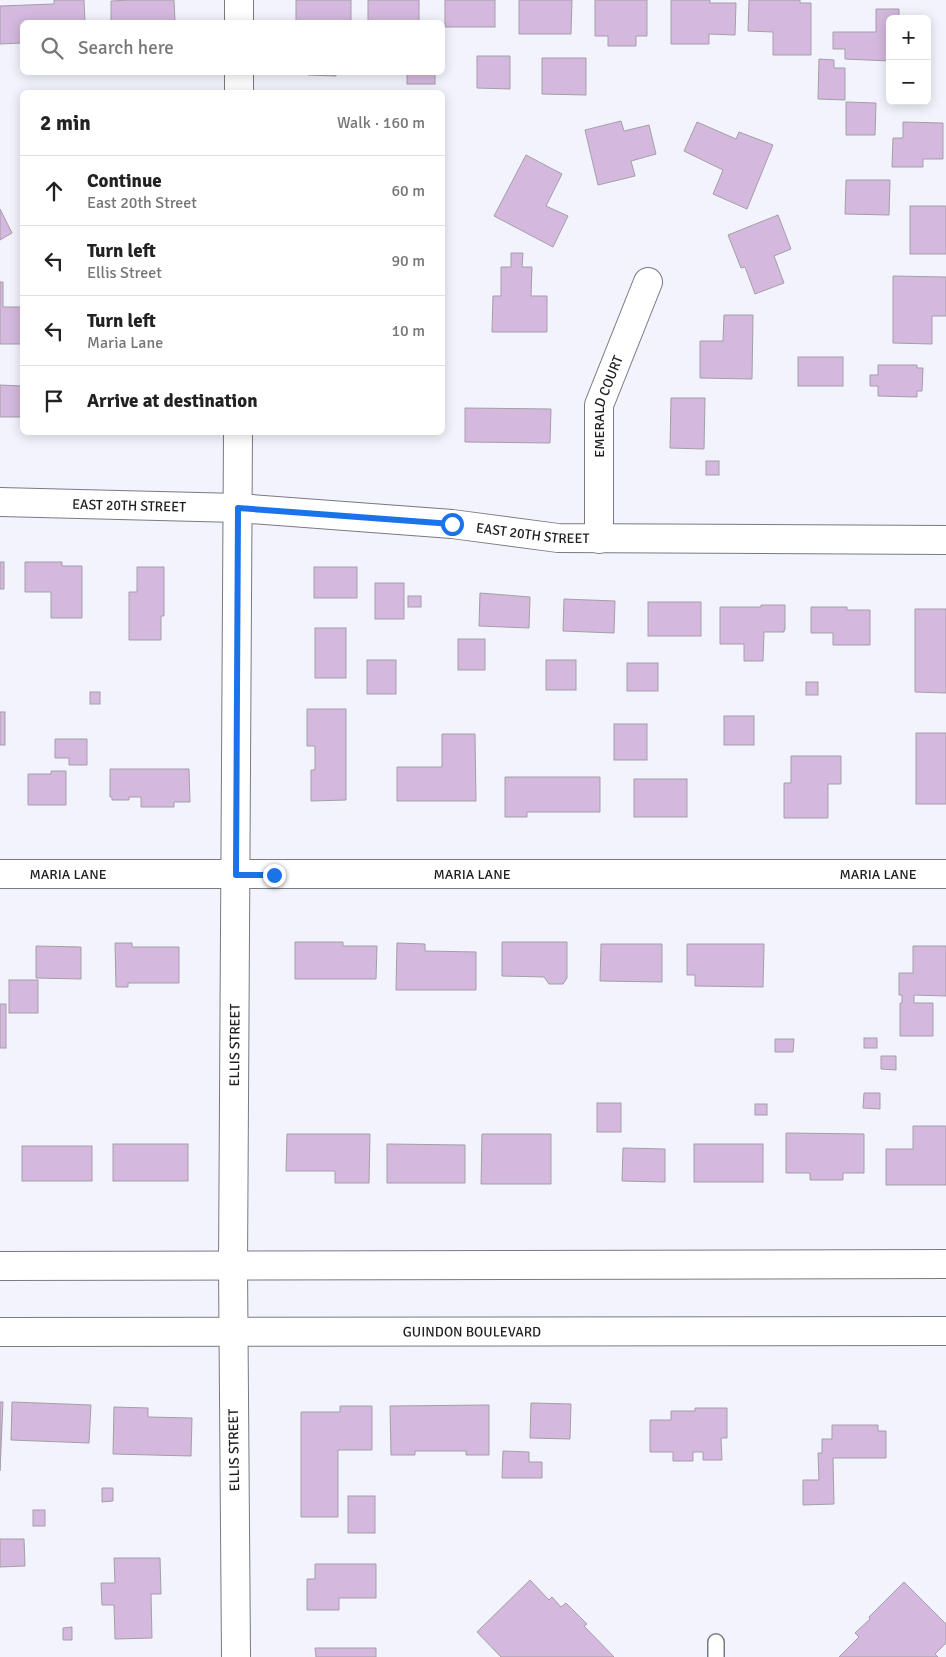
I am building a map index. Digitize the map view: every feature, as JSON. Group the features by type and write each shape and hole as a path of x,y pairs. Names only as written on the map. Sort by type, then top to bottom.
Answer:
{"street":[{"path":"239,0 239,20"},
{"path":"239,75 239,90"},
{"name":"EMERALD COURT","path":"599,539 599,405 648,282"},
{"name":"ELLIS STREET","path":"236,1657 233,1266 238,435"},
{"name":"EAST 20TH STREET","path":"0,502 238,508 452,524 558,538 946,540"},
{"name":"MARIA LANE","path":"0,874 946,874"},
{"path":"0,1266 946,1264"},
{"name":"GUINDON BOULEVARD","path":"0,1332 233,1330 946,1331"}],"building":[{"path":"54,0 84,0 85,20 20,20 20,43 0,44 0,6 54,4"},
{"path":"174,0 175,20 111,20 111,1"},
{"path":"296,0 351,0 351,20 296,20"},
{"path":"368,0 419,0 419,20 368,20"},
{"path":"445,0 495,0 495,27 445,27"},
{"path":"519,0 572,0 571,34 519,34"},
{"path":"595,0 647,0 647,36 636,36 636,46 608,46 608,36 595,36"},
{"path":"671,0 710,0 710,3 736,3 735,35 709,34 709,44 671,44"},
{"path":"749,0 800,0 800,3 811,3 811,55 773,55 773,32 748,31"},
{"path":"876,9 899,9 899,15 886,15 886,61 845,59 845,49 833,49 833,32 876,32"},
{"path":"477,56 510,56 510,89 477,88"},
{"path":"542,58 586,58 586,95 542,94"},
{"path":"819,59 834,60 834,68 845,68 845,100 818,99"},
{"path":"407,75 435,75 435,84 407,84"},
{"path":"846,102 876,103 875,135 846,135"},
{"path":"621,121 624,131 649,125 656,154 631,161 635,176 598,185 585,130"},
{"path":"697,122 736,139 739,132 773,145 747,209 713,194 723,170 684,151"},
{"path":"903,122 943,123 943,159 923,159 923,167 892,167 893,138 903,138"},
{"path":"526,155 562,174 546,206 568,216 553,247 494,216"},
{"path":"846,180 890,180 889,215 845,214"},
{"path":"910,206 946,206 946,254 910,254"},
{"path":"0,209 12,233 0,240"},
{"path":"778,215 791,249 774,256 784,283 755,294 745,267 741,268 728,235"},
{"path":"511,253 523,253 522,267 532,267 531,296 547,296 547,332 492,332 493,296 501,296 501,267 511,267"},
{"path":"893,276 946,277 946,316 932,316 932,344 893,343"},
{"path":"0,282 3,282 3,307 20,307 20,344 0,344"},
{"path":"724,315 753,315 752,379 700,378 700,341 723,341"},
{"path":"798,357 843,357 843,386 798,386"},
{"path":"878,365 917,365 917,368 923,368 922,391 917,391 917,397 878,396 878,386 870,386 870,375 878,375"},
{"path":"0,385 20,386 20,417 0,417"},
{"path":"671,398 705,398 704,449 670,448"},
{"path":"465,408 551,409 550,443 465,442"},
{"path":"706,461 719,461 719,475 706,475"},
{"path":"0,562 4,562 4,589 0,589"},
{"path":"25,562 62,562 62,566 82,566 82,618 51,618 51,592 25,592"},
{"path":"137,567 164,567 164,616 161,616 161,640 129,640 129,592 137,592"},
{"path":"314,567 357,567 357,598 314,598"},
{"path":"375,583 404,583 404,619 375,619"},
{"path":"480,593 530,597 529,628 479,626"},
{"path":"408,596 421,596 421,607 408,607"},
{"path":"564,599 615,601 614,633 563,631"},
{"path":"648,602 701,602 701,636 648,636"},
{"path":"761,605 785,605 785,630 784,632 764,632 763,661 744,661 744,644 720,644 720,607 761,607"},
{"path":"811,607 847,607 847,610 870,610 870,645 833,645 833,633 811,633"},
{"path":"915,609 946,609 946,693 915,692"},
{"path":"315,628 346,628 346,678 315,678"},
{"path":"458,639 485,639 485,670 458,670"},
{"path":"367,660 396,660 396,694 367,694"},
{"path":"546,660 576,660 576,690 546,690"},
{"path":"627,663 658,663 658,691 627,691"},
{"path":"806,682 818,682 818,695 806,695"},
{"path":"90,692 100,692 100,704 90,704"},
{"path":"307,709 346,709 346,800 311,801 311,770 315,770 315,746 307,746"},
{"path":"0,712 5,712 5,745 0,745"},
{"path":"724,716 754,716 754,745 724,745"},
{"path":"614,724 647,724 647,760 614,760"},
{"path":"916,733 946,733 946,804 916,804"},
{"path":"442,734 475,734 476,801 397,801 397,767 442,767"},
{"path":"55,739 87,739 87,765 69,765 69,758 55,758"},
{"path":"791,756 841,756 841,784 828,784 828,818 784,818 784,783 791,783"},
{"path":"110,769 189,769 190,802 174,802 174,807 141,807 141,797 129,797 129,800 112,800 112,797 110,797"},
{"path":"51,771 66,771 66,805 28,805 28,774 51,774"},
{"path":"505,777 600,777 600,812 527,812 527,817 505,817"},
{"path":"634,779 687,779 687,817 634,817"},
{"path":"295,942 343,942 343,946 377,946 376,979 295,979"},
{"path":"502,942 567,942 567,978 563,984 549,984 544,977 502,976"},
{"path":"115,943 132,943 132,947 179,947 179,983 128,983 128,987 116,987"},
{"path":"397,943 425,944 425,951 476,952 476,990 396,990"},
{"path":"601,944 662,944 662,982 600,981"},
{"path":"687,944 764,944 763,987 695,986 695,975 687,975"},
{"path":"36,946 81,947 81,979 36,978"},
{"path":"913,946 946,946 946,996 914,995 914,1003 933,1003 933,1036 900,1036 900,1003 902,1003 902,995 899,995 899,973 913,973"},
{"path":"9,980 38,980 38,1013 9,1013"},
{"path":"0,1004 6,1004 6,1048 0,1048"},
{"path":"864,1038 877,1038 877,1048 864,1048"},
{"path":"775,1039 794,1039 793,1052 775,1052"},
{"path":"881,1056 896,1056 896,1070 881,1069"},
{"path":"864,1093 880,1093 880,1109 863,1108"},
{"path":"597,1103 621,1103 621,1132 597,1132"},
{"path":"755,1104 767,1104 767,1115 755,1115"},
{"path":"913,1126 946,1126 946,1185 886,1185 886,1149 913,1149"},
{"path":"786,1133 864,1134 864,1173 843,1173 843,1180 810,1180 810,1173 786,1173"},
{"path":"287,1134 370,1134 369,1183 335,1183 335,1171 286,1171"},
{"path":"482,1134 551,1134 551,1184 481,1184"},
{"path":"113,1144 188,1144 188,1181 113,1181"},
{"path":"387,1144 465,1145 465,1183 387,1183"},
{"path":"694,1144 763,1144 763,1182 694,1182"},
{"path":"22,1146 92,1146 92,1181 22,1181"},
{"path":"623,1148 665,1149 665,1182 622,1181"},
{"path":"0,1402 3,1402 0,1471"},
{"path":"12,1402 91,1405 89,1443 11,1440"},
{"path":"531,1403 571,1404 570,1439 530,1438"},
{"path":"489,1405 489,1455 466,1455 466,1451 415,1451 415,1455 391,1455 390,1406"},
{"path":"340,1406 372,1406 372,1450 338,1450 338,1517 301,1517 301,1412 340,1412"},
{"path":"114,1407 148,1408 148,1417 192,1418 191,1456 113,1454"},
{"path":"695,1408 727,1408 727,1438 721,1438 722,1460 703,1460 703,1452 693,1452 693,1461 673,1461 673,1452 650,1452 650,1420 671,1420 671,1411 695,1411"},
{"path":"832,1425 878,1425 878,1431 886,1431 886,1458 833,1458 834,1504 803,1505 803,1480 819,1480 818,1453 822,1453 822,1439 832,1439"},
{"path":"503,1451 529,1452 529,1462 542,1462 542,1478 502,1478"},
{"path":"102,1488 113,1488 113,1501 102,1502"},
{"path":"348,1496 375,1496 375,1533 348,1533"},
{"path":"33,1510 45,1510 45,1526 33,1526"},
{"path":"0,1539 24,1539 25,1566 0,1567"},
{"path":"114,1558 160,1558 161,1594 151,1594 152,1638 115,1639 114,1605 102,1605 101,1583 115,1583"},
{"path":"315,1564 376,1564 376,1598 339,1598 339,1610 307,1610 307,1579 315,1579"},
{"path":"530,1580 549,1600 552,1597 561,1607 566,1603 587,1624 584,1626 614,1657 501,1657 477,1632"},
{"path":"904,1582 946,1624 946,1643 935,1654 938,1657 839,1657 859,1637 855,1633"},
{"path":"72,1627 72,1640 63,1640 63,1628"},
{"path":"315,1648 376,1648 376,1657 316,1657"}],"route":[{"path":"274,875 236,875 238,508 452,524"}]}
